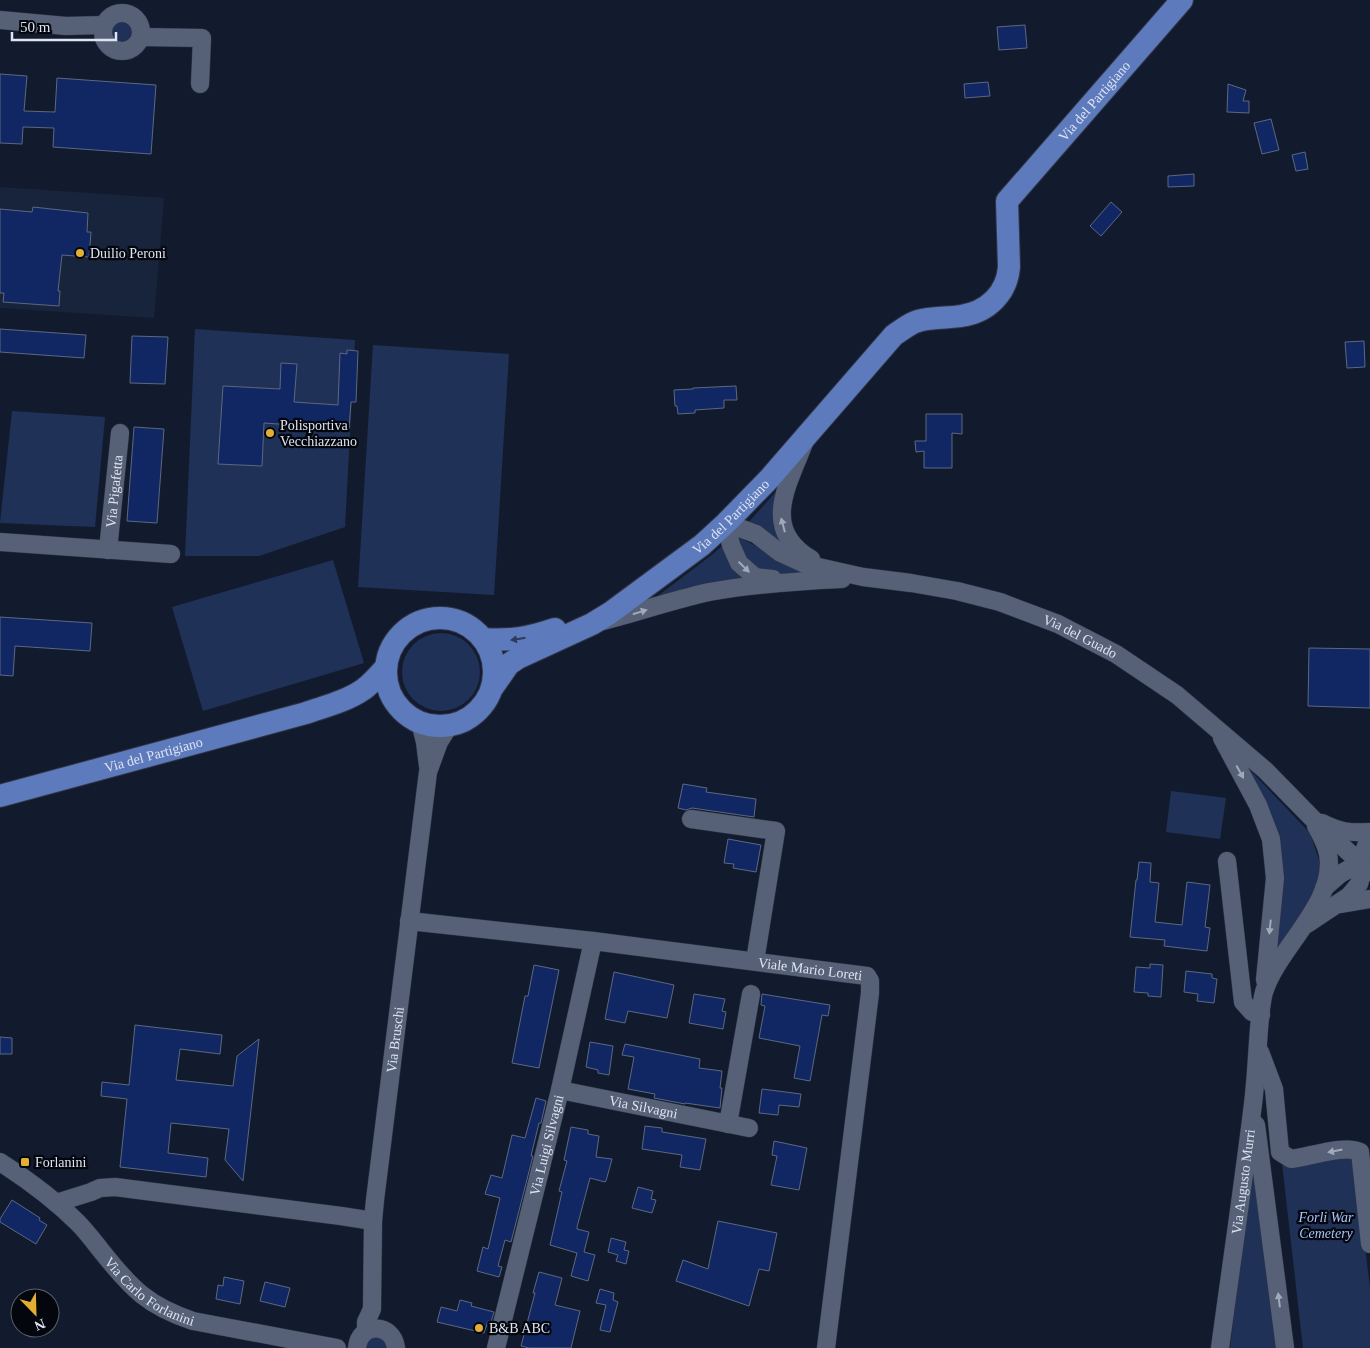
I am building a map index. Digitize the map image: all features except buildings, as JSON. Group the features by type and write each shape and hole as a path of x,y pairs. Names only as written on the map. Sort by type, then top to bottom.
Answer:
{"main road":[{"name":"Via del Partigiano","path":"493,686 509,664 592,624 702,545 769,478 894,334 918,321 964,316 977,312 992,303 1004,289 1008,278 1007,201 1182,0"},
{"name":"Via del Partigiano","path":"484,639 513,640 532,636 588,615 644,588"},
{"path":"442,618 458,621 472,628 484,639 492,654 495,670 493,686 486,701 476,713 464,721 449,726 434,726 420,722 407,715 397,704 390,693 386,667 390,651 399,637 411,627 426,620 442,618"},
{"name":"Via del Partigiano","path":"0,796 306,713 363,690 386,667"},
{"name":"Via del Partigiano","path":"306,713 374,702 397,704"}],"street":[{"path":"127,7 140,25 141,37 138,43 128,50 110,48 106,43 103,31 104,25 107,20 127,7"},
{"path":"0,20 66,26 104,25"},
{"path":"141,37 202,38 200,84"},
{"name":"Via Pigafetta","path":"108,550 120,433"},
{"path":"807,436 784,496 781,515 784,531 792,544 807,556 829,569"},
{"path":"726,523 730,545 739,563 755,577 791,582"},
{"name":"Via del Guado","path":"726,523 756,534 779,552 805,564 864,577 957,591 1000,602 1058,624 1116,654 1178,695 1265,770 1312,818 1366,867"},
{"path":"0,542 172,554"},
{"path":"592,624 709,592 739,587 864,577"},
{"name":"Via Bruschi","path":"420,722 425,742 428,772"},
{"name":"Via Bruschi","path":"357,1348 359,1340 366,1331 366,1322 372,1309 373,1221 428,772 439,742 449,726"},
{"path":"1217,729 1258,805 1271,838 1275,878 1264,992"},
{"path":"1312,818 1342,831 1370,832"},
{"name":"Via Augusto Murri","path":"1220,1348 1253,1103 1264,992 1283,954 1306,924 1324,889 1329,871 1328,853 1312,818"},
{"path":"691,819 776,831 755,961"},
{"path":"1366,867 1366,846 1370,843"},
{"path":"1228,861 1243,1002 1252,1012 1261,1015"},
{"name":"Via Augusto Murri","path":"1324,889 1340,874 1366,867"},
{"name":"Via Augusto Murri","path":"1306,924 1349,896 1359,884 1366,867"},
{"name":"Via Augusto Murri","path":"1337,904 1370,899"},
{"name":"Viale Mario Loreti","path":"409,921 593,941 866,976 870,982 869,1003 826,1348"},
{"name":"Via Luigi Silvagni","path":"496,1348 560,1090 593,941"},
{"path":"728,1124 751,994"},
{"path":"1258,1047 1274,1089 1280,1152 1291,1159 1342,1149 1354,1149 1360,1152 1370,1244"},
{"name":"Via Silvagni","path":"560,1090 749,1128"},
{"path":"1253,1103 1285,1348"},
{"name":"Via Carlo Forlanini","path":"0,1162 23,1176 80,1224 116,1270 138,1292 158,1307 193,1321 337,1348"},
{"path":"56,1202 100,1188 115,1187 373,1221"},
{"path":"80,1224 91,1192"},
{"path":"372,1309 394,1342"},
{"path":"366,1331 376,1328 394,1342"}],"shaded area":[{"name":"Duilio Peroni","path":"0,187 164,198 154,318 0,308"}],"green space":[{"path":"122,19 131,23 135,32 131,41 122,45 113,41 109,32 113,23"},
{"name":"Polisportiva Vecchiazzano","path":"195,329 355,340 345,527 259,556 185,556"},
{"path":"373,345 509,354 494,595 358,587"},
{"path":"12,411 105,417 95,527 0,523"},
{"path":"781,486 789,551 746,525"},
{"path":"734,535 786,561 818,574 768,576 742,558"},
{"path":"724,544 753,581 651,601 713,554"},
{"path":"333,560 364,663 203,711 172,607"},
{"path":"441,633 456,636 469,644 477,657 480,672 477,687 469,700 456,708 441,711 426,708 413,700 405,687 402,672 405,657 413,644 426,636"},
{"path":"1250,770 1310,833 1323,872 1304,911 1275,953 1276,832"},
{"path":"1171,791 1226,798 1220,839 1166,832"},
{"name":"Forli War Cemetery","path":"1354,1155 1370,1288 1370,1348 1303,1348 1282,1163"},
{"path":"1253,1158 1277,1348 1230,1348"},
{"path":"381,1335 390,1348 363,1348 365,1341"}],"place":[{"name":"Duilio Peroni","path":"80,253"},
{"name":"Polisportiva Vecchiazzano","path":"270,433"},
{"name":"Forlanini","path":"25,1162"},
{"name":"B&B ABC","path":"479,1328"}]}
